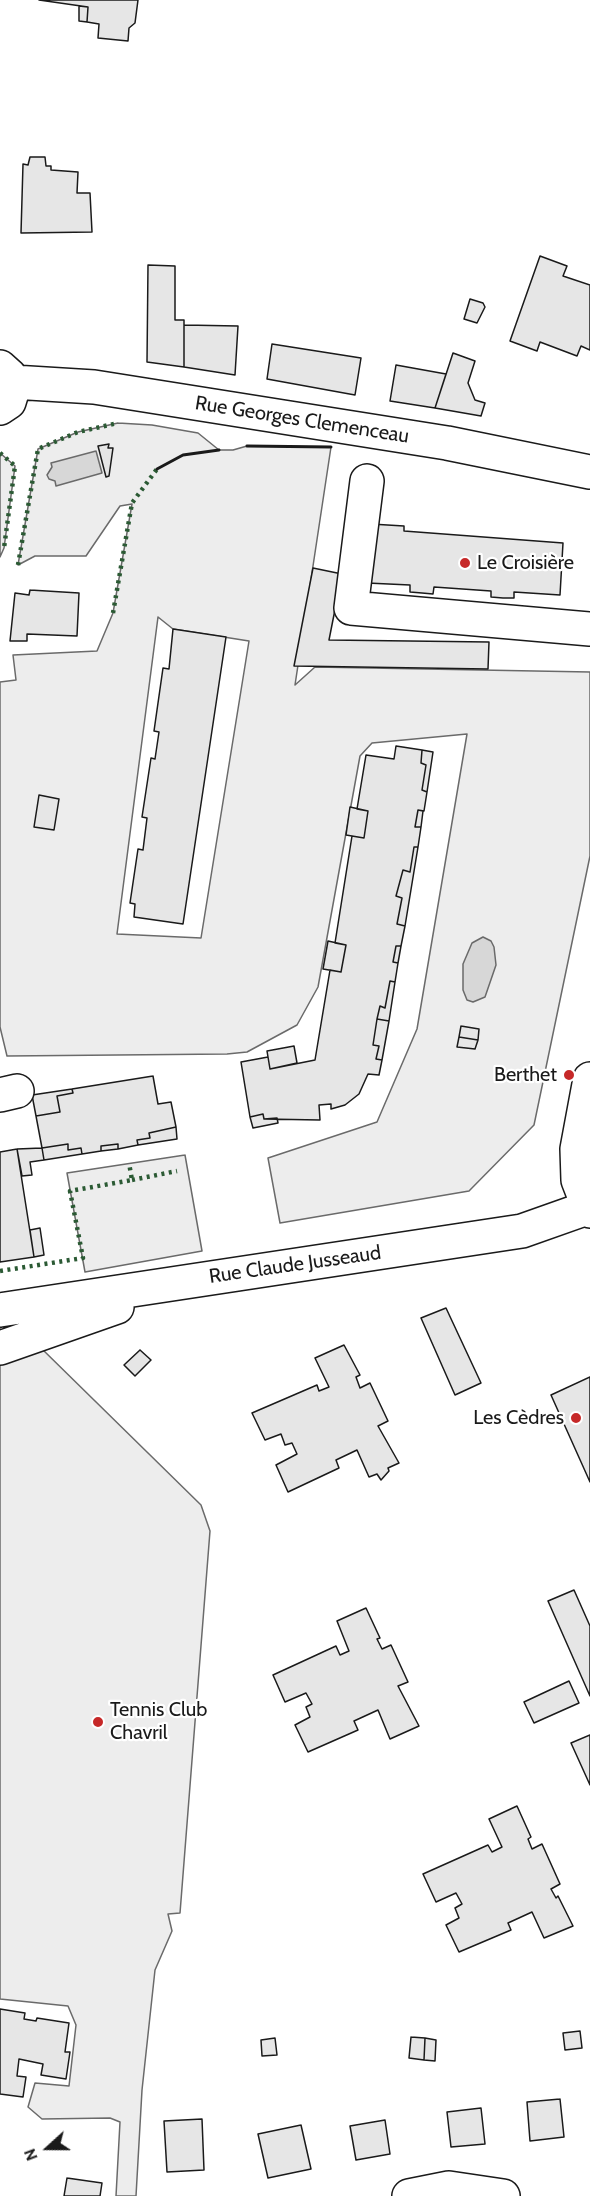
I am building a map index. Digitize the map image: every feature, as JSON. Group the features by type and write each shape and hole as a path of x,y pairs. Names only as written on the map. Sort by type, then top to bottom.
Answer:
{"street":[{"name":"Rue Georges Clemenceau","path":"4,386 94,387 447,443 590,472"},
{"path":"367,481 351,608 590,629"},
{"path":"588,1210 578,1180 577,1149 590,1079"},
{"name":"Rue Claude Jusseaud","path":"0,1310 522,1231 588,1210"},
{"path":"0,1348 116,1307 131,1290"},
{"path":"410,2196 449,2188 503,2196"}],"shaded area":[{"path":"118,423 152,425 198,433 219,450 233,450 247,446 331,447 295,685 315,667 590,672 590,856 534,1125 469,1191 280,1223 268,1158 377,1122 417,1029 467,734 372,743 360,756 318,987 297,1025 247,1052 7,1056 0,1027 0,682 16,680 13,655 97,651 113,613 132,504 120,506 86,556 35,556 18,565 38,449 78,432","holes":["158,617 173,629 249,641 201,938 117,934"]},
{"path":"96,451 102,473 56,486 55,481 49,479 47,475 52,467 51,463"},
{"path":"0,453 15,466 4,548 0,557"},
{"path":"483,937 491,941 494,947 496,965 485,997 473,1002 467,1000 463,990 463,964 472,943"},
{"path":"185,1155 202,1251 85,1272 67,1173"},
{"name":"Tennis Club Chavril","path":"95,1305 42,1349 201,1505 210,1531 180,1913 168,1914 172,1931 155,1970 142,2090 136,2196 116,2196 120,2122 110,2118 42,2119 28,2107 35,2083 69,2086 76,2025 68,2006 0,1999 0,1323"}],"building":[{"path":"39,0 138,0 135,23 129,28 128,41 98,38 99,24 87,22 88,7"},
{"path":"79,6 88,7 87,22 79,21"},
{"path":"30,157 45,157 46,166 51,166 51,170 78,172 77,193 90,193 92,232 21,233 23,164 28,165"},
{"path":"540,256 567,266 563,276 590,285 590,350 581,346 577,356 540,342 537,351 510,341"},
{"path":"148,265 175,266 175,320 184,320 184,367 147,362"},
{"path":"470,299 483,303 485,307 477,323 464,319"},
{"path":"184,325 238,326 235,375 184,367"},
{"path":"272,344 361,358 355,395 267,379"},
{"path":"453,353 475,361 468,383 475,400 485,403 481,416 435,408"},
{"path":"396,365 446,374 435,408 390,401"},
{"path":"109,444 108,448 113,448 109,476 106,477 98,446"},
{"name":"Le Croisière","path":"371,524 404,526 404,531 563,543 560,595 514,592 514,598 503,598 491,597 491,591 434,587 433,594 410,592 410,585 367,583"},
{"path":"313,568 342,574 329,640 489,642 488,669 294,666"},
{"path":"30,590 79,593 77,636 27,634 27,641 10,641 15,593 29,595"},
{"path":"173,629 226,637 183,924 134,917 135,904 130,903 138,849 143,850 147,818 142,817 151,758 155,759 159,732 154,731 163,668 169,669"},
{"path":"396,746 422,750 421,763 426,765 422,790 427,792 424,811 418,810 415,827 421,827 418,847 414,847 410,872 403,870 396,896 402,898 397,924 405,926 401,946 396,946 393,962 398,963 395,982 390,981 385,1008 380,1006 377,1019 373,1045 379,1046 376,1059 382,1060 379,1075 368,1074 359,1094 345,1105 331,1109 331,1104 319,1105 320,1120 264,1119 263,1114 250,1117 241,1062 268,1057 270,1069 315,1060 330,970 341,972 346,945 335,943 352,836 364,838 368,811 357,809 366,755 394,759"},
{"path":"422,750 433,752 427,792 422,790 426,765 421,763"},
{"path":"39,795 59,799 54,830 34,827"},
{"path":"350,807 368,811 364,838 346,835"},
{"path":"418,810 423,811 421,827 415,827"},
{"path":"414,847 418,847 405,926 397,924 402,898 396,896 403,870 410,872"},
{"path":"328,941 346,945 341,972 323,969"},
{"path":"396,946 401,946 398,963 393,962"},
{"path":"390,981 395,982 389,1021 377,1019 380,1006 385,1008"},
{"path":"377,1019 389,1021 382,1060 376,1059 379,1046 373,1045"},
{"path":"461,1026 479,1029 478,1040 459,1037"},
{"path":"459,1037 478,1040 475,1049 457,1047"},
{"path":"294,1046 297,1063 270,1069 267,1051"},
{"path":"153,1076 158,1104 171,1102 176,1127 149,1133 150,1138 137,1140 138,1145 118,1149 118,1144 101,1146 101,1151 82,1154 81,1148 68,1150 68,1144 42,1148 36,1116 60,1112 57,1096 73,1093 72,1089"},
{"path":"72,1089 73,1093 57,1096 60,1112 36,1116 32,1095"},
{"path":"263,1114 264,1119 277,1118 278,1123 253,1128 250,1117"},
{"path":"176,1127 177,1139 138,1145 137,1140 150,1138 149,1133"},
{"path":"68,1144 68,1150 81,1148 82,1154 44,1160 42,1148"},
{"path":"118,1144 118,1149 101,1151 101,1146"},
{"path":"42,1148 44,1160 30,1162 32,1175 22,1176 17,1149"},
{"path":"17,1149 34,1257 0,1262 0,1152"},
{"path":"40,1228 44,1255 34,1257 30,1230"},
{"path":"446,1308 481,1383 455,1395 421,1318"},
{"path":"344,1345 360,1375 356,1377 360,1388 370,1383 388,1421 378,1426 399,1463 388,1468 389,1471 381,1480 377,1474 369,1477 357,1450 336,1460 339,1468 288,1492 276,1465 297,1454 292,1443 285,1445 281,1434 265,1440 252,1413 317,1385 319,1391 329,1387 315,1358"},
{"path":"140,1350 151,1360 135,1376 124,1365"},
{"name":"Les Cèdres","path":"590,1377 590,1482 551,1395"},
{"path":"574,1590 590,1626 590,1696 548,1601"},
{"path":"366,1608 380,1638 377,1639 382,1649 391,1645 408,1682 398,1686 419,1726 390,1739 378,1710 354,1721 358,1730 308,1752 295,1725 310,1717 306,1707 312,1704 306,1693 285,1702 273,1675 336,1646 340,1655 349,1651 337,1621"},
{"path":"569,1681 579,1703 534,1723 524,1702"},
{"path":"590,1735 590,1785 571,1743"},
{"path":"517,1806 531,1837 528,1839 532,1849 542,1844 560,1884 551,1889 556,1898 558,1896 573,1926 544,1938 532,1912 508,1923 511,1930 459,1952 446,1925 459,1918 455,1908 462,1904 456,1893 436,1902 423,1874 488,1845 492,1852 502,1847 489,1819"},
{"path":"0,2009 25,2013 24,2019 36,2021 37,2018 69,2023 65,2052 70,2052 66,2079 41,2075 43,2064 19,2059 17,2076 26,2077 23,2097 0,2094"},
{"path":"580,2031 582,2048 565,2050 563,2033"},
{"path":"411,2037 425,2038 424,2060 409,2058"},
{"path":"275,2038 277,2055 262,2056 261,2040"},
{"path":"425,2038 436,2040 435,2061 424,2060"},
{"path":"560,2099 564,2137 530,2141 527,2102"},
{"path":"481,2108 485,2144 451,2147 447,2112"},
{"path":"202,2119 204,2170 167,2172 164,2121"},
{"path":"385,2120 390,2154 356,2160 350,2126"},
{"path":"301,2125 311,2169 268,2178 258,2134"},
{"path":"67,2178 102,2183 100,2196 64,2196"}],"hedge":[{"path":"18,565 38,449 78,432 118,423"},
{"path":"0,453 15,466 4,548"},
{"path":"113,613 132,503 157,469"},
{"path":"0,1271 83,1258 70,1191 132,1180 129,1163"},
{"path":"132,1180 177,1171"}],"wall":[{"path":"247,446 331,447"},
{"path":"157,469 183,455 219,450"}],"place":[{"name":"Le Croisière","path":"465,563"},
{"name":"Berthet","path":"569,1075"},
{"name":"Les Cèdres","path":"576,1418"},
{"name":"Tennis Club Chavril","path":"98,1722"}]}
